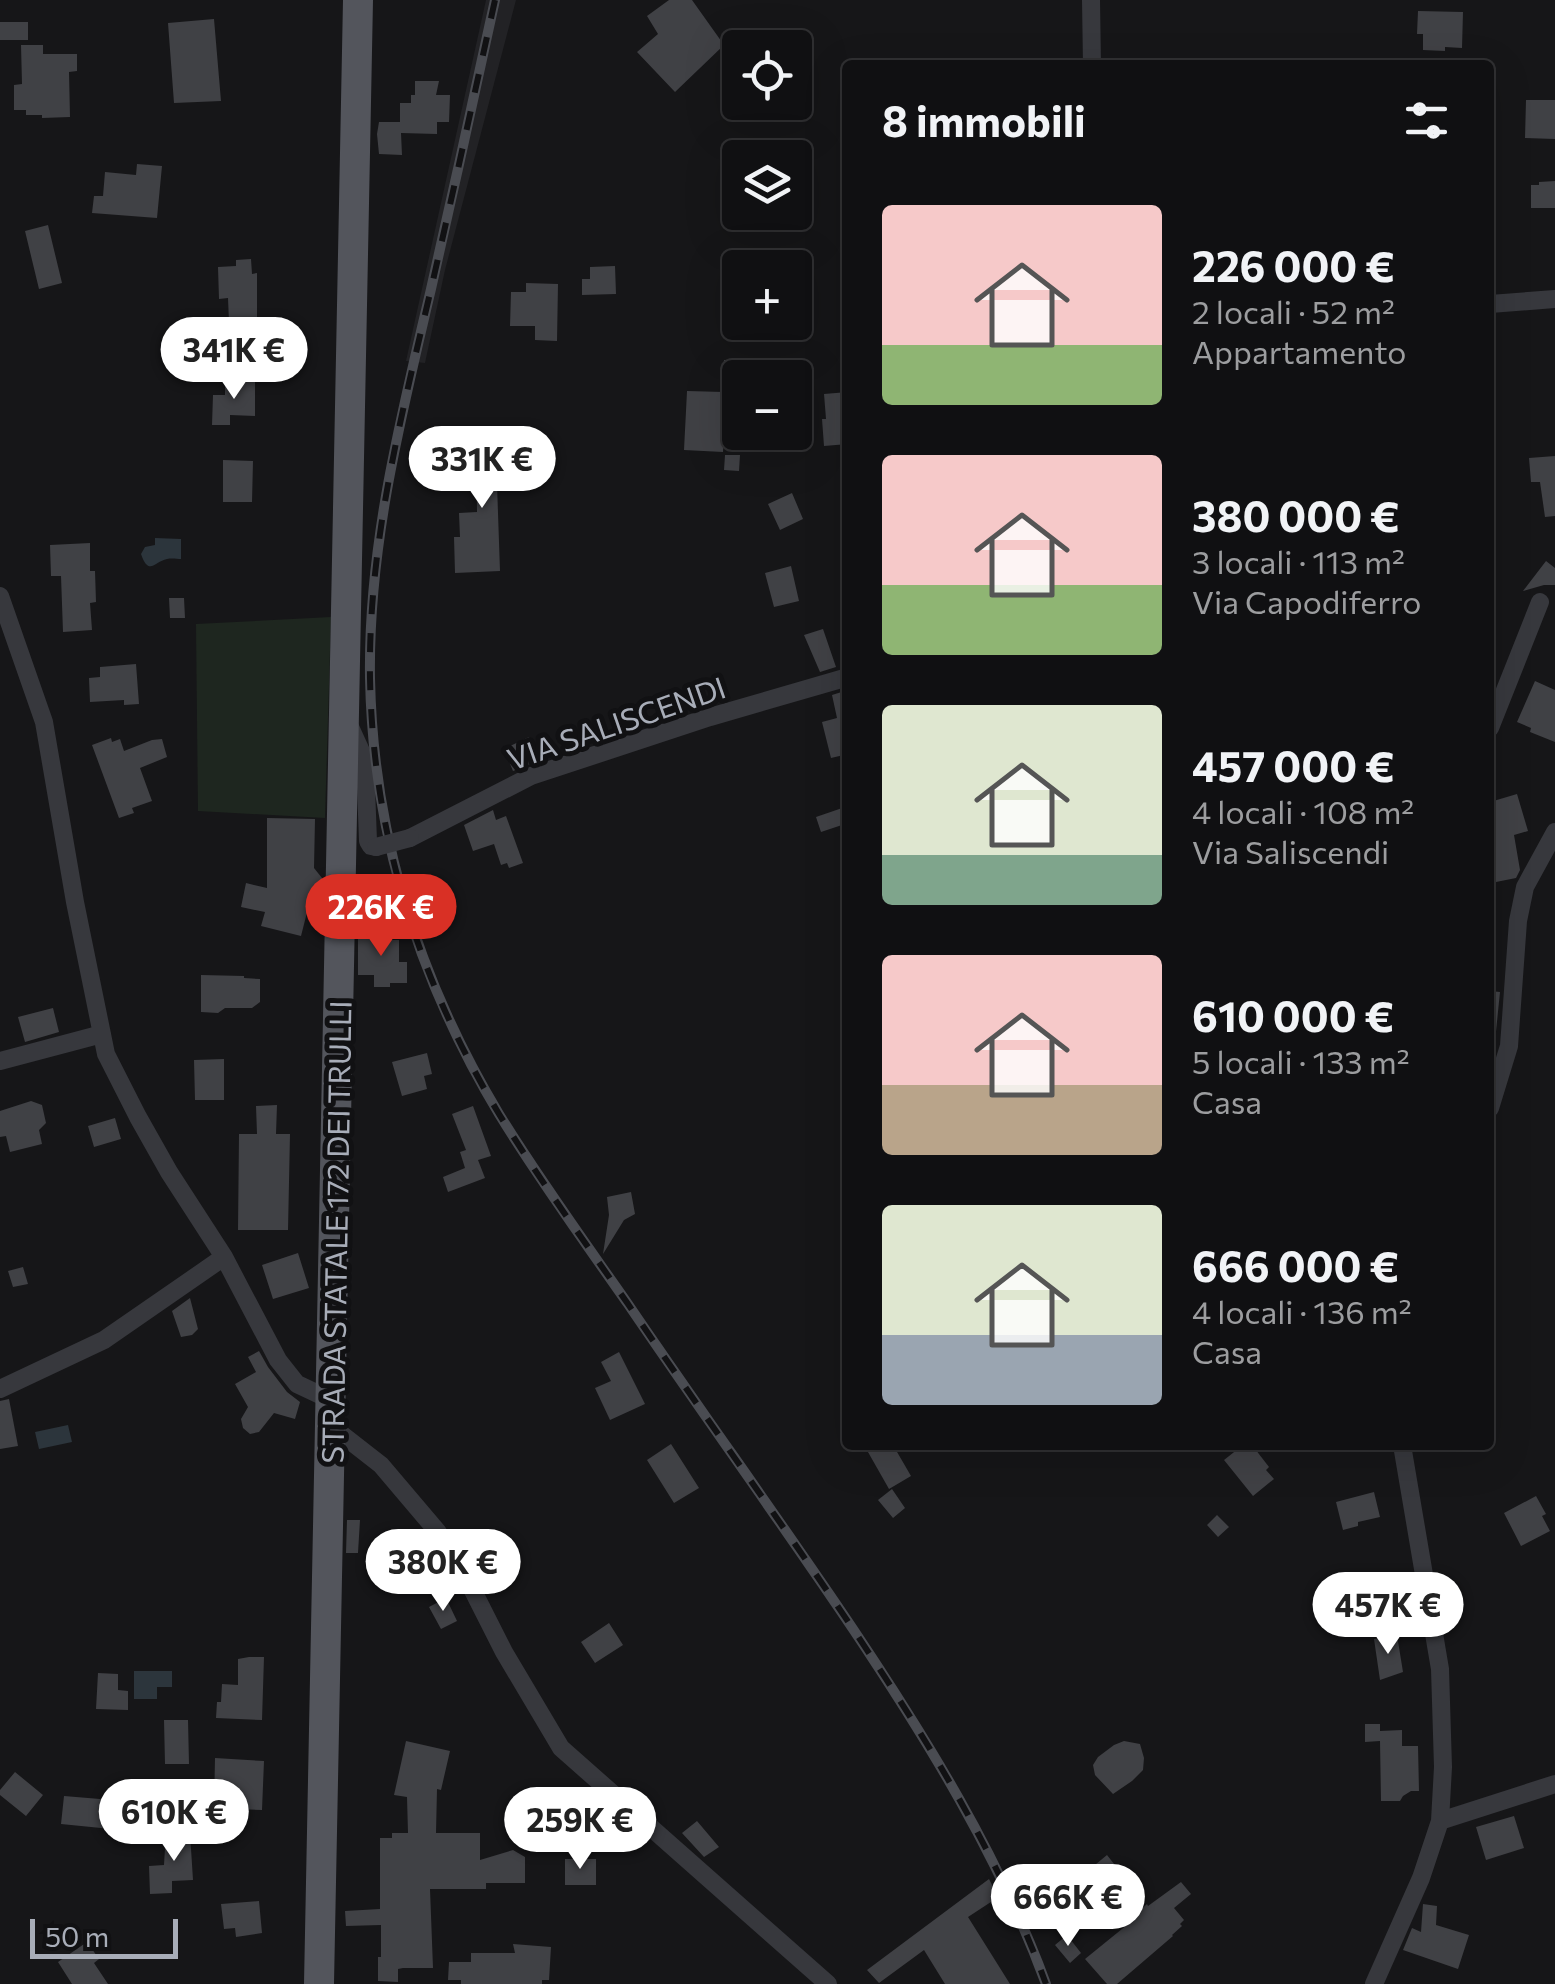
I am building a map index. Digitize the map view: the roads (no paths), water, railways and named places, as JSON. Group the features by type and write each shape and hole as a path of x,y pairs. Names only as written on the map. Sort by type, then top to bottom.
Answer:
{"main road":[{"name":"STRADA STATALE 172 DEI TRULLI","path":"319,1984 358,0"}],"street":[{"path":"1091,0 1092,60"},
{"path":"1494,304 1555,299"},
{"path":"0,596 44,722 106,1054 169,1172 224,1256 278,1360 297,1384 381,1465 437,1531 561,1748 828,1984"},
{"path":"1494,718 1540,602"},
{"name":"VIA SALISCENDI","path":"345,718 365,760 368,841 376,847 410,838 530,776 710,716 842,678"},
{"path":"1494,1094 1508,1046 1518,921 1525,887 1555,832"},
{"path":"0,1062 102,1034"},
{"path":"0,1388 104,1340 224,1256"},
{"path":"1374,1984 1421,1878 1440,1821 1443,1767 1440,1670 1403,1450"},
{"path":"1440,1821 1555,1784"}],"railway":[{"path":"495,0 398,433 374,579 370,678 373,736 380,793 405,904 445,1011 499,1114 908,1714 984,1845 1046,1984"}]}
